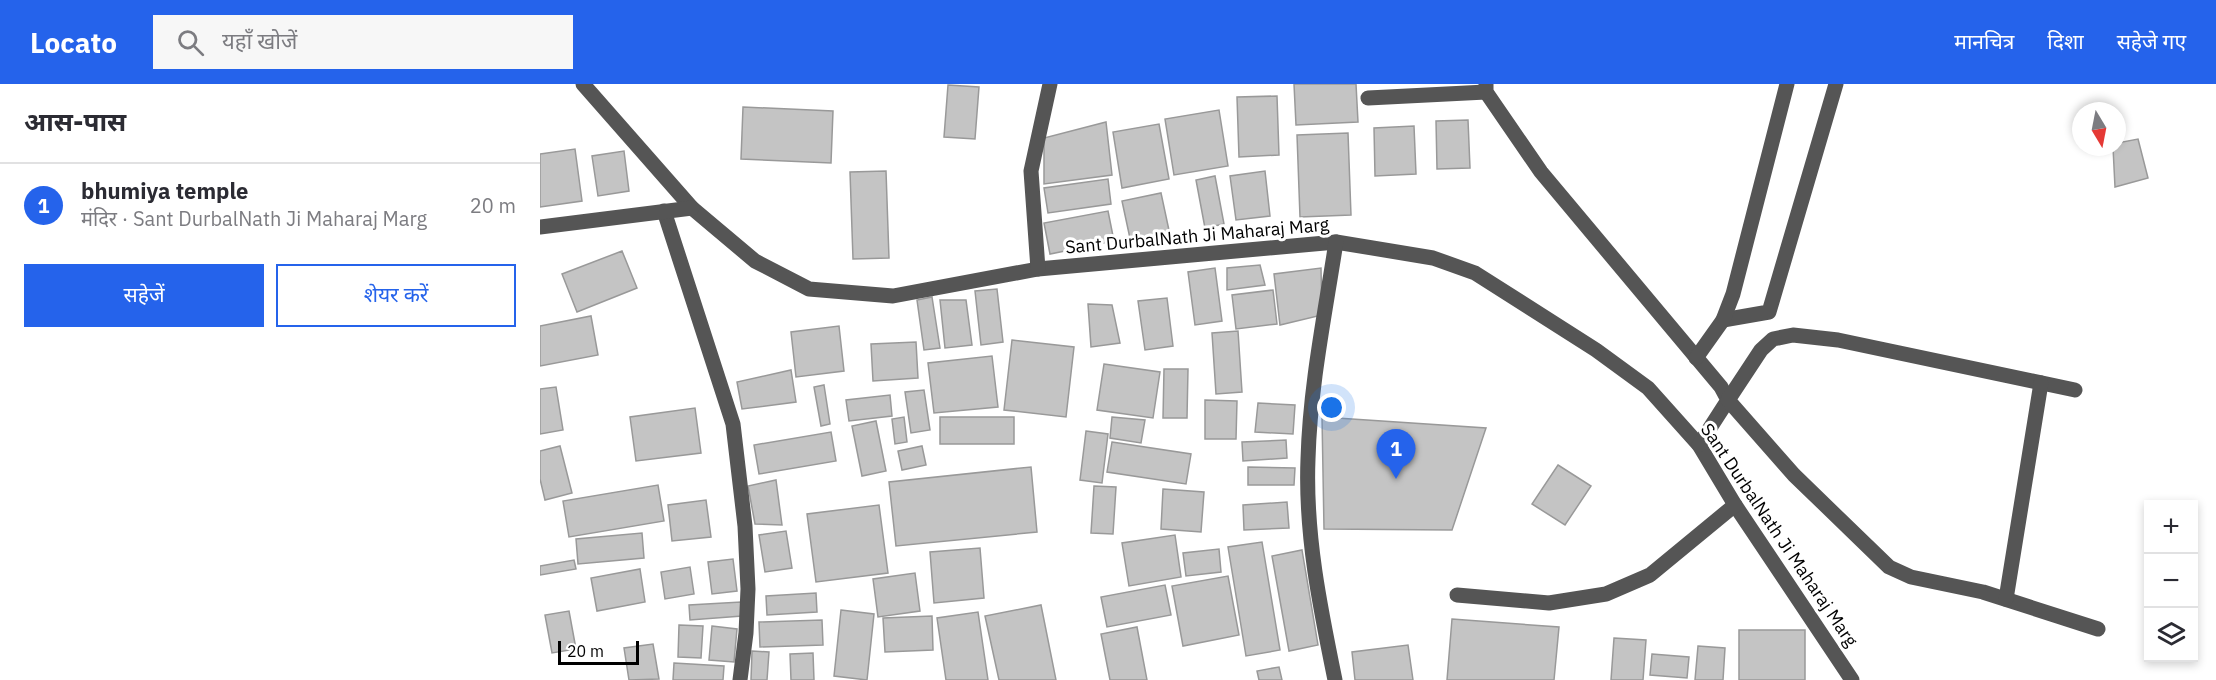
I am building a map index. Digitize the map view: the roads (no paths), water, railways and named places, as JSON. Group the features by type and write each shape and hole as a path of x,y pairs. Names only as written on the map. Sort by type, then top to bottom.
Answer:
{"street":[{"name":"Sant DurbalNath Ji Maharaj Marg","path":"583,84 692,208 754,261 809,289 893,296 1038,269 1336,242 1433,258 1475,273 1596,350 1648,388 1699,445 1735,505 1852,680"},
{"path":"1038,269 1031,171 1050,84"},
{"path":"1696,358 1723,320 1733,294 1787,84"},
{"path":"1723,320 1768,312 1836,84"},
{"path":"1368,98 1486,88 1541,172 1696,358 1728,400 1794,475 1889,567 1911,577 2006,599 2098,629"},
{"path":"540,226 692,208"},
{"path":"664,211 732,424 745,526 748,589 746,633 740,680"},
{"path":"1335,680 1317,595 1309,522 1308,461 1311,404 1336,242"},
{"path":"1699,445 1761,350 1773,339 1793,335 1838,340 2075,390"},
{"path":"2006,599 2041,383"},
{"path":"1457,595 1549,603 1605,594 1650,575 1735,505"}],"place":[{"name":"bhumiya temple","path":"1396,479"}]}
